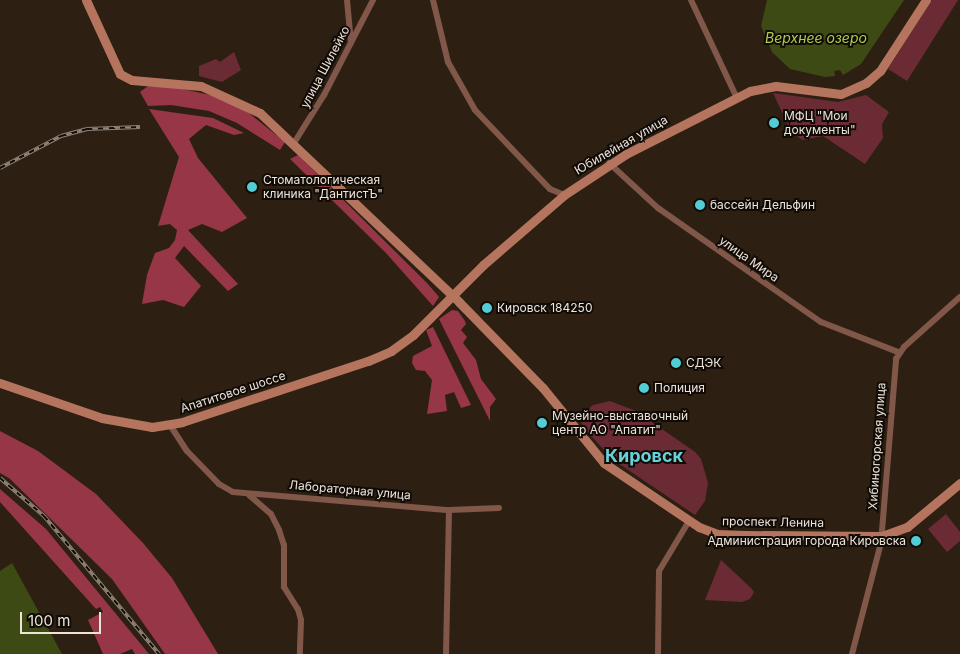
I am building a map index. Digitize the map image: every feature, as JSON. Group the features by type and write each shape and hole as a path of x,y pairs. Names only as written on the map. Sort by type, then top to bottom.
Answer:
{"street":[{"name":"проспект Ленина","path":"86,0 120,74 132,80 201,86 260,113 294,143 452,295 543,388 604,463 691,523 707,531 730,534 882,536 907,527 960,483"},
{"path":"347,0 351,43"},
{"name":"улица Шилейко","path":"294,143 351,43 373,0"},
{"path":"433,0 448,62 475,110 550,189 564,195"},
{"path":"691,0 736,96"},
{"name":"Юбилейная улица","path":"452,295 564,195 609,163 736,96 776,86 831,94 858,88 880,71 926,0"},
{"name":"улица Мира","path":"609,163 658,208 821,322 891,349 901,349"},
{"name":"Апатитовое шоссе","path":"0,383 102,418 152,427 170,425 347,368 391,351 425,324 452,295"},
{"path":"901,349 960,297"},
{"name":"Хибиногорская улица","path":"852,654 882,536 895,364 901,349"},
{"name":"Лабораторная улица","path":"170,425 187,451 219,484 249,495 271,514 284,545 284,587 298,609 300,620 300,654"},
{"name":"Лабораторная улица","path":"249,495 276,494 449,510 499,508"},
{"path":"446,654 449,510"},
{"path":"658,654 659,571 681,533 691,523"}],"shaded area":[{"path":"932,0 958,0 907,81 888,69"},
{"path":"234,52 241,70 222,82 199,76 199,66 216,59 220,62"},
{"path":"148,86 174,87 210,95 245,110 285,142 280,150 237,123 209,111 171,105 148,106 140,92"},
{"path":"773,93 838,102 866,95 889,112 882,124 883,138 865,164 823,136 802,140 791,131"},
{"path":"149,109 213,118 244,133 234,135 206,125 189,139 198,158 247,218 222,232 202,224 188,230 238,284 228,291 184,246 175,258 201,286 184,307 163,300 142,304 147,275 155,253 169,248 175,240 177,230 170,224 158,226 179,157"},
{"path":"298,155 427,283 439,297 433,306 386,253 290,159"},
{"path":"452,310 458,311 465,321 466,324 461,330 467,337 463,343 476,360 481,379 496,399 490,407 490,421 439,319"},
{"path":"433,327 471,405 461,408 454,392 445,395 447,411 427,414 432,380 425,371 416,370 412,363 413,356 432,346 426,330"},
{"path":"610,401 636,411 695,452 701,459 708,483 705,501 695,515 612,459 587,431 578,418 593,405"},
{"path":"0,431 38,451 96,494 143,543 172,578 218,654 165,654 112,579 9,478 0,473"},
{"path":"0,489 46,529 149,654 135,654 132,649 120,654 103,654 88,620 103,612 100,607 96,609 0,502"},
{"path":"946,514 960,532 960,541 947,552 928,529"},
{"path":"721,560 752,589 754,592 750,599 742,602 705,600"}],"water":[{"name":"Верхнее озеро","path":"767,0 904,0 861,64 843,75 840,70 834,71 835,76 825,77 790,69 772,52 761,26"},
{"path":"12,563 62,654 0,654 0,571"}],"railway":[{"path":"0,168 61,136 87,129 140,127"},
{"path":"0,478 44,516 159,654"}],"place":[{"name":"МФЦ \"Мои документы\"","path":"774,123"},
{"name":"Стоматологическая клиника \"ДантистЪ\"","path":"252,187"},
{"name":"бассейн Дельфин","path":"700,205"},
{"name":"Кировск 184250","path":"487,308"},
{"name":"СДЭК","path":"676,363"},
{"name":"Полиция","path":"644,388"},
{"name":"Музейно-выставочный центр АО \"Апатит\"","path":"542,423"},
{"name":"Администрация города Кировска","path":"916,541"}],"district":[{"name":"Кировск","path":"644,456"}]}
